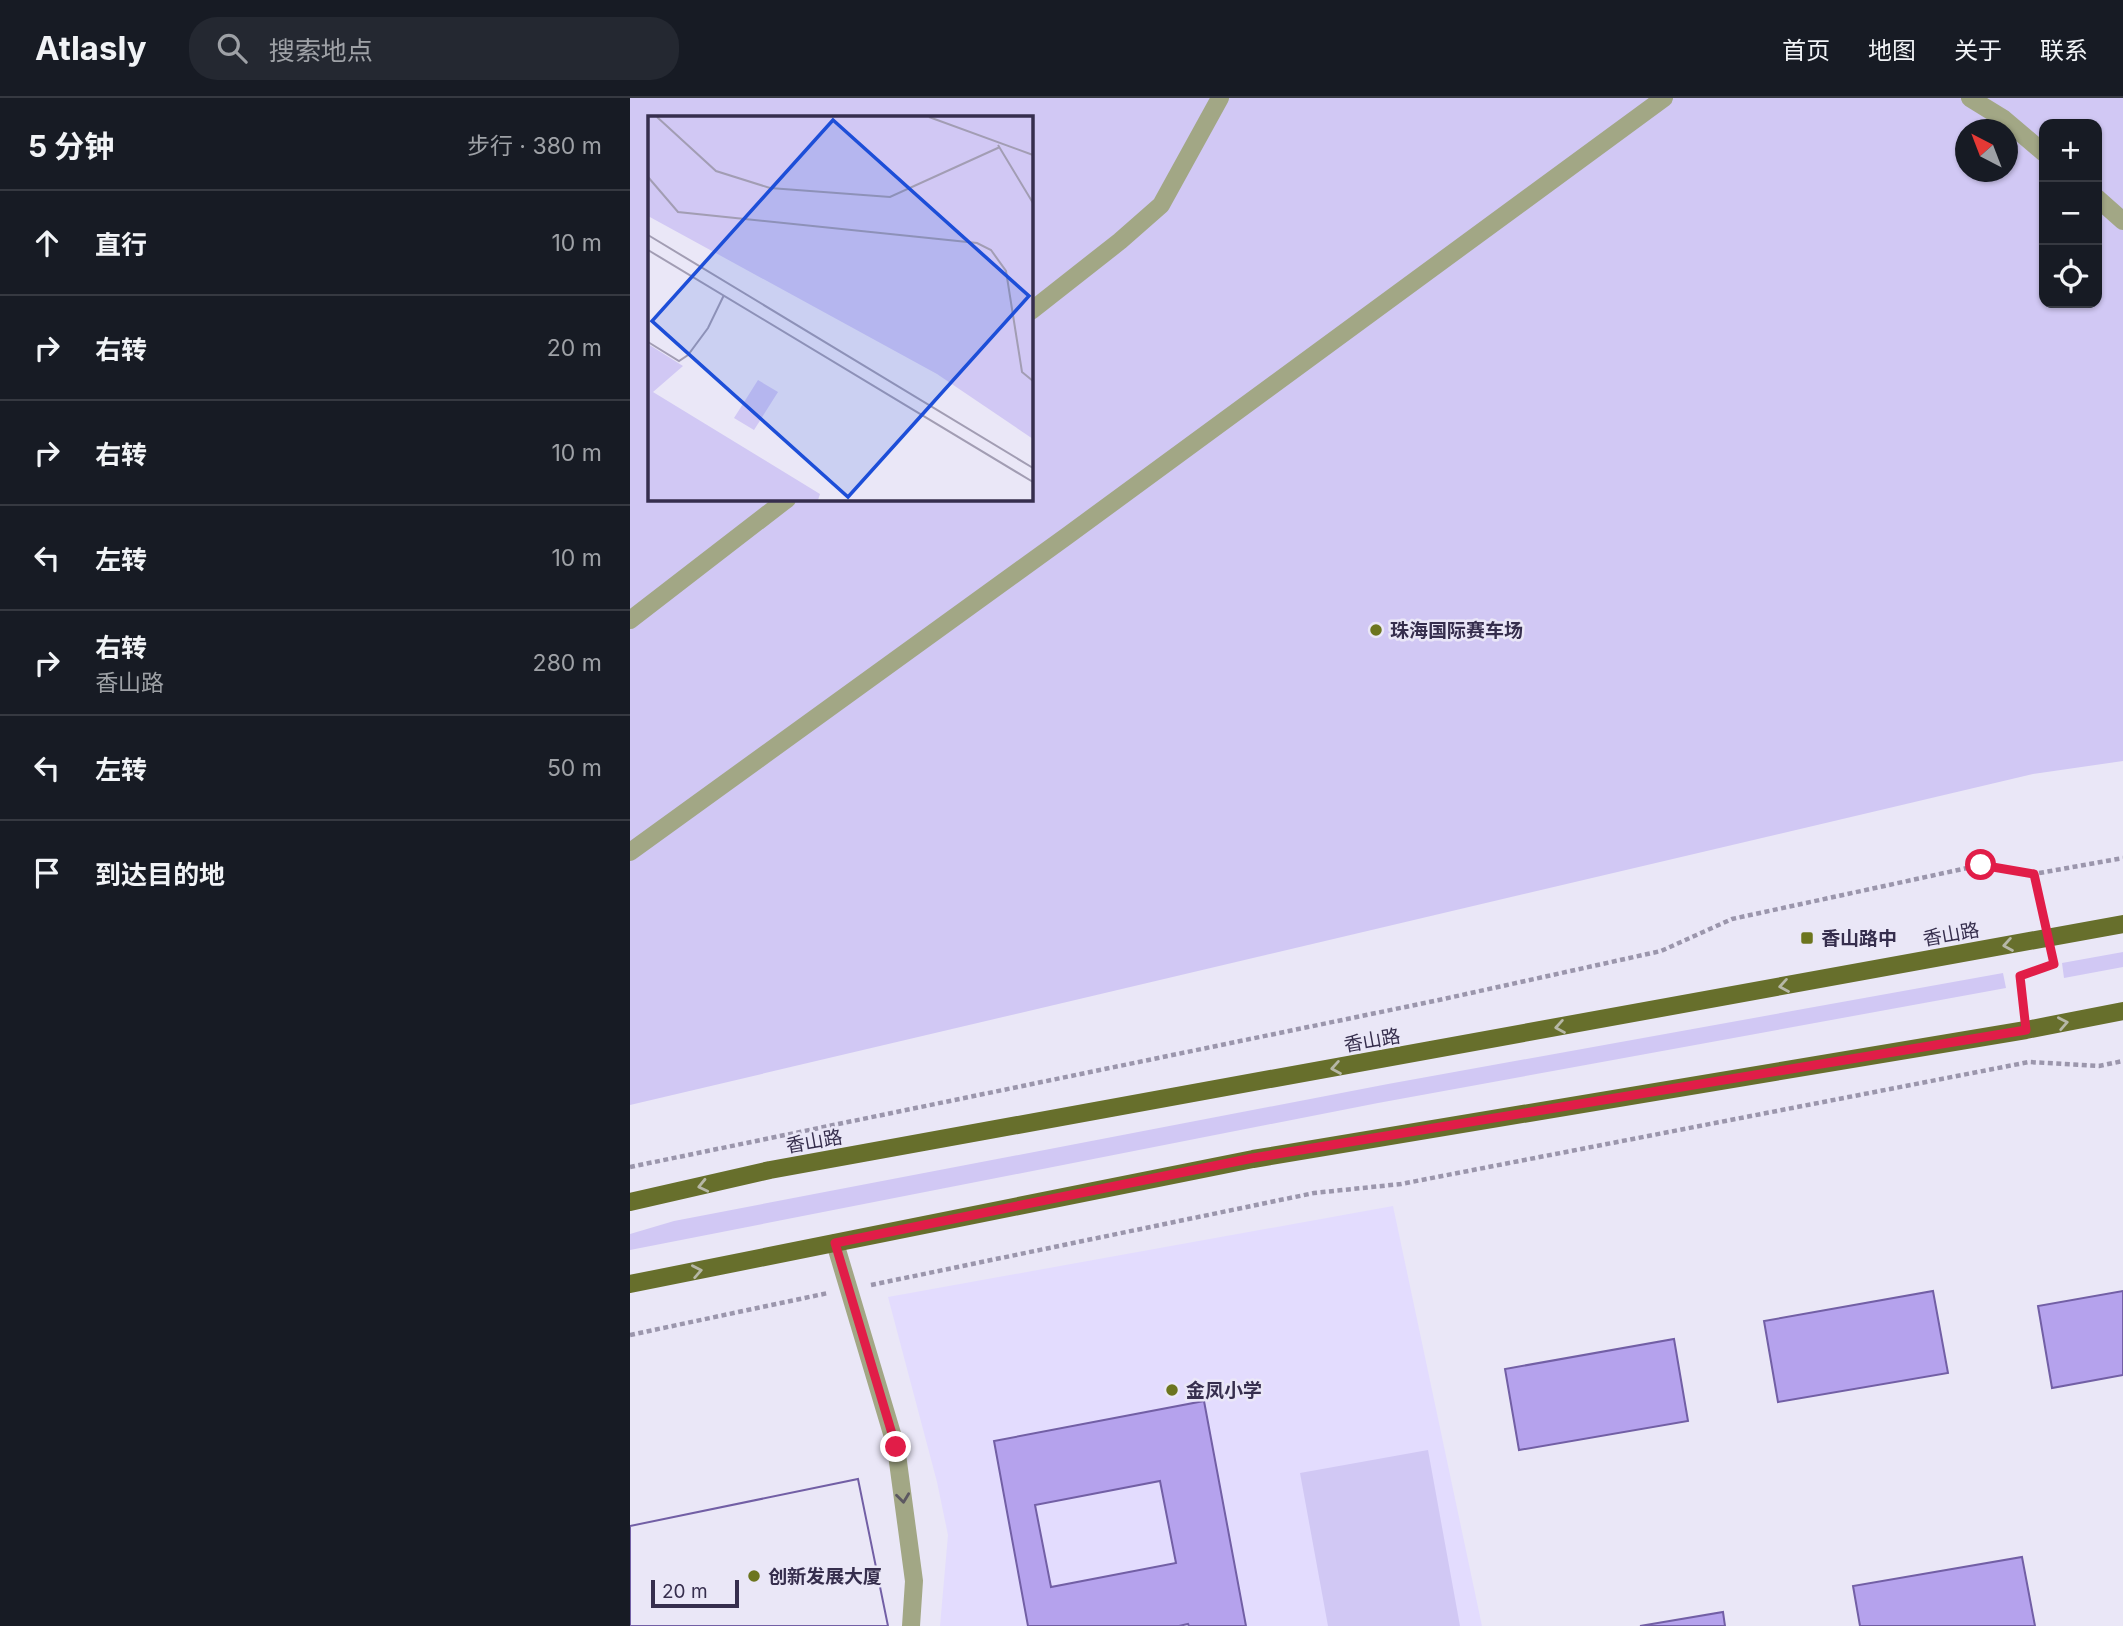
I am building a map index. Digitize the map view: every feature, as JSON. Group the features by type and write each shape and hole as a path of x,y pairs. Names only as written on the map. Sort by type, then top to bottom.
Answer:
{"main road":[{"name":"香山路","path":"630,1202 769,1170 2123,924"},
{"path":"630,1284 1253,1158 2026,1030 2123,1011"}],"lane":[{"path":"1032,309 1120,241 1161,205 1220,98"},
{"path":"630,852 1664,98"},
{"path":"1970,98 2004,119 2039,149"},
{"path":"2102,202 2123,221"},
{"path":"630,620 786,500"},
{"path":"835,1243 896,1447 914,1581 911,1626"}],"path":[{"path":"630,1167 1439,1000 1648,954 1661,951 1732,919 1981,865 2034,874 2123,858"},
{"path":"2029,1062 2020,976 2054,964 2034,874"},
{"path":"948,1270 1314,1193 1401,1184 2029,1062 2099,1066 2123,1061"},
{"path":"630,1335 776,1303"}],"shaded area":[{"name":"珠海国际赛车场","path":"630,98 2123,98 2123,761 2033,774 630,1105"},
{"path":"2123,952 2123,967 2064,978 2062,963"},
{"path":"2003,973 2006,988 1378,1103 630,1250 630,1234 674,1221 1388,1084"},
{"name":"金凤小学","path":"1393,1206 1482,1626 940,1626 948,1535 937,1482 888,1297"},
{"path":"1428,1450 1460,1626 1328,1626 1300,1473"}],"building":[{"path":"1933,1291 1948,1373 1778,1402 1764,1321"},
{"path":"2123,1291 2123,1375 2052,1388 2038,1306"},
{"path":"1674,1339 1688,1421 1519,1450 1505,1369"},
{"path":"1204,1401 1246,1626 1028,1626 994,1441","holes":["1160,1481 1176,1563 1051,1587 1035,1505"]},
{"name":"创新发展大厦","path":"858,1479 888,1626 630,1626 630,1526"},
{"name":"创新发展大厦","path":"858,1479 888,1626 630,1626 630,1526"},
{"path":"2022,1557 2035,1626 1860,1626 1853,1586"},
{"path":"1723,1612 1725,1626 1640,1626"}],"place":[{"name":"珠海国际赛车场","path":"1376,630"},
{"name":"香山路中","path":"1807,938"},
{"name":"金凤小学","path":"1172,1390"},
{"name":"创新发展大厦","path":"754,1576"}],"route":[{"path":"896,1447 835,1243 1253,1158 2026,1030 2020,976 2054,964 2034,874 1981,865"}]}
